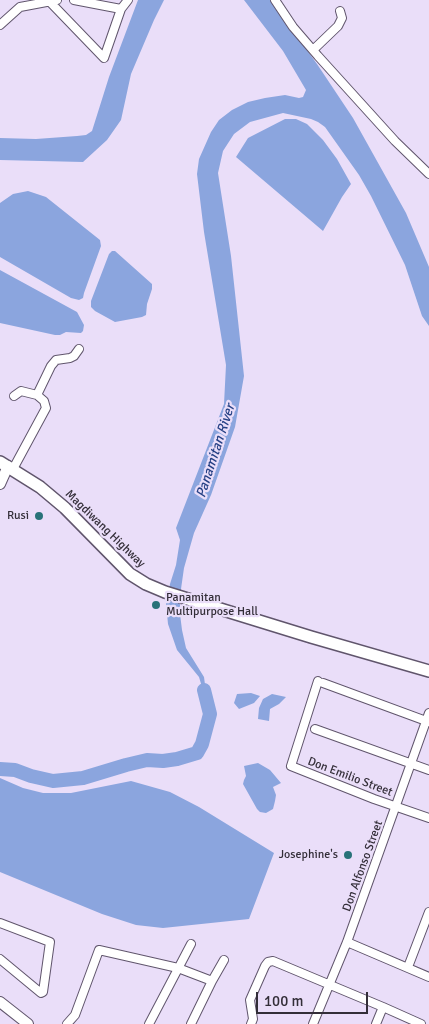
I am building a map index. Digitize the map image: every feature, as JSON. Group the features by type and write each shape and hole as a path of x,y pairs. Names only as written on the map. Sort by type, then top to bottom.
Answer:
{"main road":[{"name":"Magdiwang Highway","path":"7,466 40,487 65,508 134,577 150,586 311,637 429,671"}],"street":[{"path":"74,0 121,9"},
{"path":"0,25 20,7 53,1 104,58 121,9 128,0"},
{"path":"275,0 293,27 362,106 429,174"},
{"path":"313,50 338,26 342,18 340,11"},
{"path":"37,395 51,366 56,360 74,356 79,348"},
{"path":"0,484 7,466 46,408 44,401 37,395 21,391 14,396"},
{"name":"Don Emilio Street","path":"428,719 321,682 291,766 429,818"},
{"name":"Don Alfonso Street","path":"314,1024 347,942 410,764 428,719"},
{"path":"315,730 429,770"},
{"path":"408,967 426,927 429,912"},
{"path":"0,923 50,942 43,992 0,959"},
{"path":"347,942 429,977"},
{"path":"148,1024 191,944"},
{"path":"67,1024 75,1015 99,950 178,968 212,981"},
{"path":"191,1024 224,960"},
{"path":"251,1024 253,1019 250,1000 265,966 268,962 273,961 383,1006 421,1024"},
{"path":"0,1002 28,1024"},
{"path":"376,1024 383,1006"}],"water":[{"path":"138,0 164,0 131,74 121,120 107,140 83,162 0,160 0,138 36,139 77,136 86,135 92,131 109,77"},
{"path":"244,0 271,0 353,118 406,213 429,267 429,326 422,316 405,265 371,196 359,175 325,127 311,119 283,113 250,122 234,134 223,151 218,173 231,256 244,376 235,427 211,495 194,533 184,568 180,596 180,614 186,648 204,677 208,707 199,677 177,650 168,624 166,603 176,565 180,540 176,528 224,404 226,365 204,232 197,174 199,159 211,132 219,120 232,110 248,102 265,98 285,95 303,97 306,90 283,51"},
{"path":"285,119 296,119 307,124 323,140 337,159 351,184 323,231 236,157 248,138"},
{"path":"28,191 46,197 100,240 101,246 83,298 79,300 71,298 0,257 0,203 13,194"},
{"path":"115,251 152,284 146,315 142,317 115,322 91,307 91,301 109,254"},
{"path":"0,270 77,312 84,325 83,331 81,333 66,332 55,335 0,323"},
{"path":"251,693 260,696 254,703 239,709 234,703 237,694"},
{"path":"272,694 286,697 270,709 269,721 258,719 259,708 263,699"},
{"path":"258,763 270,770 281,783 273,787 276,795 273,809 266,813 260,812 257,809 243,784 246,776 244,766"},
{"path":"0,778 23,788 43,793 71,793 131,781 170,792 199,807 274,853 249,919 163,928 136,925 102,914 0,872"}],"waterway":[{"name":"Panamitan River","path":"0,769 15,770 53,781 83,778 147,760 163,761 197,753 202,744 210,714 204,690"}],"place":[{"name":"Rusi","path":"39,516"},
{"name":"Panamitan Multipurpose Hall","path":"156,605"},
{"name":"Josephine's","path":"348,855"}]}
